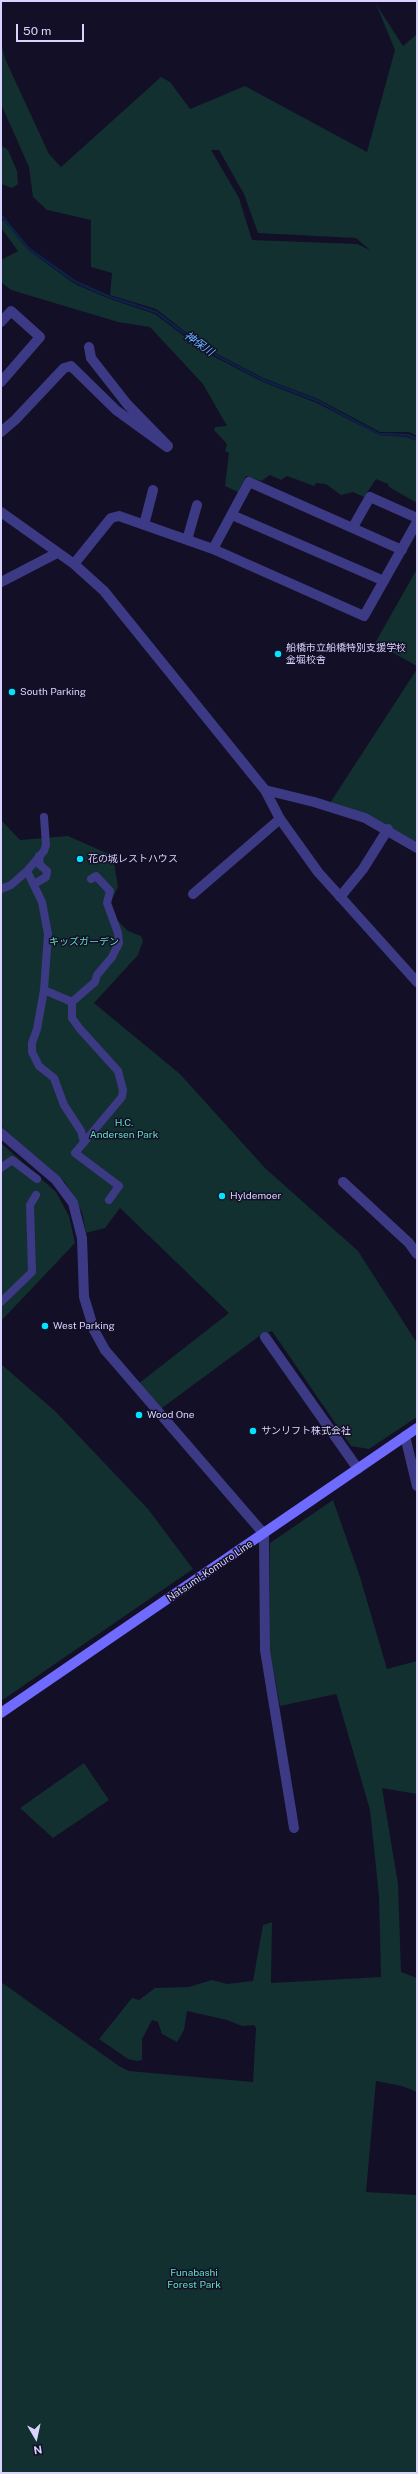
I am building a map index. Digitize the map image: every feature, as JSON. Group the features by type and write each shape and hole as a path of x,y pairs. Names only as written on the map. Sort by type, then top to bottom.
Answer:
{"main road":[{"name":"Natsumi-Komuro Line","path":"1,1713 417,1428"}],"street":[{"path":"1,322 11,311 40,337 1,382"},
{"path":"1,432 15,420 64,368 71,366 116,410 167,447 168,446 127,404 92,358 89,347"},
{"path":"213,548 249,482 402,550"},
{"path":"144,525 153,490"},
{"path":"352,527 370,496 417,518"},
{"path":"187,540 197,505"},
{"path":"1,512 74,564 104,591 265,790 280,819 318,872 417,982"},
{"path":"232,515 384,581"},
{"path":"74,564 111,518 119,516 213,548 364,616 417,522"},
{"path":"1,582 57,553"},
{"path":"265,790 314,802 365,818 388,829 417,848"},
{"path":"2,888 11,885 27,871 40,856 46,845 44,817"},
{"path":"193,894 280,819"},
{"path":"340,897 363,869 388,829"},
{"path":"34,884 46,877 47,871 40,864 40,856"},
{"path":"27,871 42,902 48,934 44,990 37,1029 32,1043 32,1052 39,1066 54,1078 64,1105 81,1132 84,1142"},
{"path":"72,1002 95,982 97,975 112,957 119,943 118,933 107,903 110,891 96,876 92,880"},
{"path":"44,990 72,1002"},
{"path":"72,1002 75,1023 118,1071 123,1084 122,1097 75,1153 119,1186 109,1200"},
{"path":"1,1133 56,1180 73,1203 82,1238 84,1297 94,1330 105,1350 264,1534 265,1650 294,1828"},
{"path":"1,1168 12,1160 37,1179"},
{"path":"343,1182 409,1243 417,1254"},
{"path":"1,1302 32,1272 28,1202 36,1195"},
{"path":"265,1337 358,1469"},
{"path":"404,1436 417,1486"}],"green space":[{"path":"376,4 403,46 417,34 417,436 409,432 380,432 318,399 263,378 206,348 156,309 110,295 112,273 91,267 91,220 47,210 33,197 29,167 1,104 1,44 6,61 49,154 61,167 161,77 170,82 190,109 245,86 367,152 395,50","holes":["211,150 219,150 244,194 258,233 356,238 370,250 357,244 252,240 239,198"]},
{"path":"1,145 8,150 17,171 18,184 12,188 1,184"},
{"path":"4,220 28,250 75,284 110,299 155,314 205,352 263,382 317,403 379,435 407,437 417,441 417,503 389,487 388,484 376,479 364,497 353,492 341,495 326,484 316,483 314,486 287,476 281,480 270,475 261,481 246,476 238,492 225,486 229,453 225,451 227,444 214,430 215,427 227,426 203,384 150,327 118,322 11,290 1,282 1,260 18,251 1,228 1,222"},
{"path":"417,569 417,666 375,643"},
{"path":"417,669 417,840 415,841 367,814 330,803"},
{"name":"H.C. Andersen Park","path":"1,820 20,840 68,836 113,856 118,887 110,903 117,920 128,931 141,936 143,941 138,955 94,1003 180,1074 265,1168 358,1251 417,1343 417,1417 369,1449 351,1446 272,1331 258,1337 158,1411 138,1384 229,1313 120,1208 105,1228 86,1233 82,1212 65,1182 1,1126"},
{"path":"1,1143 56,1192 69,1216 75,1243 1,1321"},
{"path":"1,1364 56,1412 148,1509 193,1569 1,1701"},
{"name":"Funabashi Forest Park","path":"333,1500 360,1577 387,1669 417,1661 417,1794 382,1788 398,1884 401,1972 417,1978 417,2092 402,2086 376,2081 366,2192 417,2195 417,2473 1,2473 1,1982 119,2066 129,2071 253,2082 256,2028 254,2025 242,2026 227,2020 187,2011 184,2030 177,2042 162,2034 158,2022 152,2020 142,2039 142,2060 137,2061 128,2059 99,2039 132,1998 139,2000 155,1988 189,1987 212,1980 227,1984 253,1981 263,1925 272,1922 271,1983 381,1977 379,1896 370,1810 337,1696 336,1694 280,1706 270,1650 270,1543"},
{"path":"84,1763 109,1800 53,1838 20,1808"}],"waterway":[{"name":"神保川","path":"1,215 29,249 76,282 110,297 156,312 206,350 263,380 318,401 379,434 408,435 417,439"}],"place":[{"name":"船橋市立船橋特別支援学校 金堀校舎","path":"278,654"},
{"name":"South Parking","path":"12,692"},
{"name":"花の城レストハウス","path":"80,859"},
{"name":"Hyldemoer","path":"222,1196"},
{"name":"West Parking","path":"45,1326"},
{"name":"Wood One","path":"139,1415"},
{"name":"サンリフト株式会社","path":"253,1431"}],"park label":[{"name":"キッズガーデン","path":"84,942"}]}
